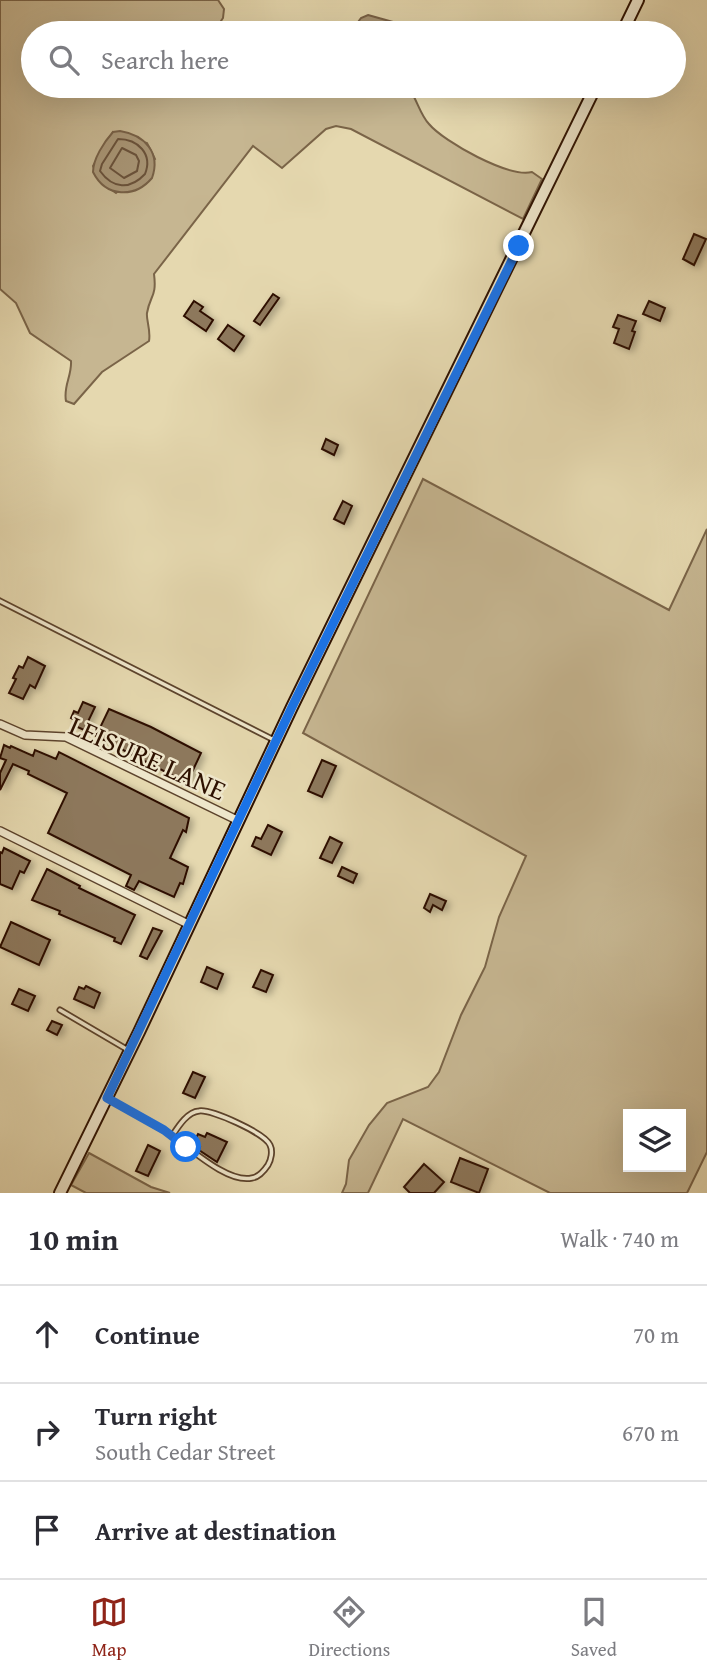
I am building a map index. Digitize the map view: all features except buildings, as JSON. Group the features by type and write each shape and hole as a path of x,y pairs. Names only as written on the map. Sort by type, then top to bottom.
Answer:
{"main road":[{"path":"628,21 638,0"},
{"path":"61,1193 276,741 590,98"}],"street":[{"name":"LEISURE LANE","path":"0,724 25,735 66,737 239,821"},
{"path":"0,831 190,925"}],"lane":[{"path":"0,601 276,741"},
{"path":"60,1010 130,1051"},
{"path":"107,1098 172,1136 200,1158 240,1178 257,1177 271,1159 270,1145 263,1137 203,1111 190,1115 172,1136"}],"shaded area":[{"path":"0,0 218,0 224,9 221,21 21,21 21,98 414,98 429,124 462,149 508,170 532,172 542,179 523,219 351,129 336,126 326,129 282,168 253,146 154,274 154,292 147,313 149,341 102,372 74,404 66,401 65,396 71,361 30,333 16,303 0,289","holes":["113,132 147,143 155,159 116,193 102,183 93,166"]},
{"path":"423,479 669,610 707,529 707,1152 687,1193 550,1193 403,1119 368,1193 342,1193 349,1160 369,1125 387,1103 428,1087 439,1072 461,1015 485,967 499,917 526,856 303,733"},
{"path":"89,1153 151,1187 170,1193 86,1193 71,1185"}],"water":[{"path":"368,15 389,21 359,21"},
{"path":"120,131 143,141 149,147 154,161 152,178 145,185 129,192 113,191 105,187 93,172 103,146 113,132"}],"route":[{"path":"186,1147 164,1130 107,1098 292,707 519,246"}]}
